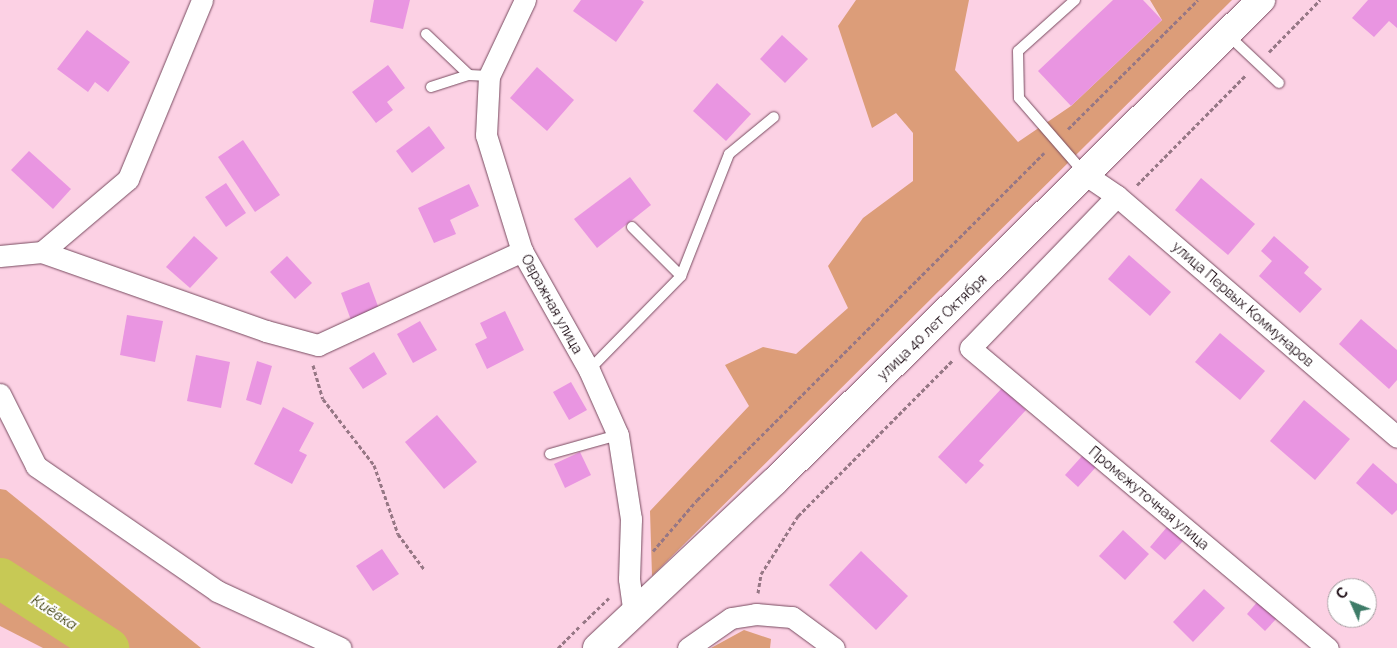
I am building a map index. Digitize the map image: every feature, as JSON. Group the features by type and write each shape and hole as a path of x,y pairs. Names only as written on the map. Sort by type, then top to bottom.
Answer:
{"main road":[{"name":"улица 40 лет Октября","path":"598,647 1086,175 1261,0"}],"street":[{"path":"42,252 128,179 202,0"},
{"name":"Овражная улица","path":"525,0 479,76 486,135 522,250 589,370 618,435 631,518 629,579 634,613"},
{"name":"улица Первых Коммунаров","path":"1086,175 1117,196 1397,437"},
{"path":"970,348 1117,196"},
{"path":"0,256 42,252 266,331 318,344 522,250"},
{"name":"Промежуточная улица","path":"970,348 1328,648"},
{"path":"0,394 36,466 217,591 340,648"},
{"path":"688,648 731,618 756,614 792,617 834,648"}],"lane":[{"path":"1074,0 1018,51 1019,98 1086,175"},
{"path":"426,34 479,76"},
{"path":"1227,35 1279,83"},
{"path":"431,87 479,76"},
{"path":"589,370 681,276 729,154 774,118"},
{"path":"632,227 681,276"},
{"path":"550,454 618,435"}],"path":[{"path":"558,648 629,579 697,500 1198,0"},
{"path":"1117,196 1131,191 1320,0"},
{"path":"318,344 311,371 323,399 374,465 398,534 424,569"},
{"path":"756,614 760,574 798,516 941,368 970,348"}],"shaded area":[{"path":"856,0 969,0 955,70 1018,142 1071,106 1162,20 1150,0 1232,0 652,576 650,511 749,406 725,365 763,347 796,354 848,308 828,266 863,218 913,181 913,133 896,113 872,128 838,26"},
{"path":"0,489 6,490 201,648 43,648 0,626"},
{"path":"744,630 771,639 770,648 711,648"}],"building":[{"path":"374,0 410,0 403,29 370,22"},
{"path":"581,0 641,0 644,2 616,42 573,11"},
{"path":"1113,0 1143,0 1162,20 1071,106 1038,71"},
{"path":"1368,0 1397,0 1397,28 1389,21 1374,37 1352,18"},
{"path":"87,30 130,62 108,92 95,82 88,92 57,69"},
{"path":"782,35 808,59 785,83 760,59"},
{"path":"388,65 405,88 387,102 393,110 376,123 352,92"},
{"path":"537,67 574,100 547,131 510,98"},
{"path":"717,83 751,114 726,141 693,111"},
{"path":"429,126 445,148 412,173 396,151"},
{"path":"243,140 280,195 255,212 218,157"},
{"path":"29,151 71,189 53,209 11,170"},
{"path":"630,177 651,205 597,248 574,219"},
{"path":"1201,178 1255,224 1228,255 1175,210"},
{"path":"226,183 246,213 226,227 205,197"},
{"path":"469,184 479,206 450,220 456,234 434,243 418,208"},
{"path":"194,236 218,258 190,288 166,267"},
{"path":"1274,236 1309,267 1304,273 1322,289 1300,313 1259,276 1272,261 1261,251"},
{"path":"1129,255 1171,292 1150,316 1108,279"},
{"path":"287,256 312,283 295,299 270,272"},
{"path":"369,282 379,309 351,320 341,293"},
{"path":"505,311 524,350 487,369 475,344 487,338 480,323"},
{"path":"127,315 163,321 155,362 120,355"},
{"path":"1361,319 1397,350 1397,380 1389,389 1339,344"},
{"path":"420,321 437,350 413,363 397,334"},
{"path":"1220,333 1265,371 1240,400 1195,362"},
{"path":"374,352 387,374 363,389 349,368"},
{"path":"196,355 230,362 221,408 187,401"},
{"path":"257,361 272,366 261,405 246,400"},
{"path":"571,382 587,410 569,420 553,392"},
{"path":"1002,388 1026,410 979,461 984,465 966,484 938,457"},
{"path":"1304,400 1350,439 1315,480 1270,441"},
{"path":"283,407 314,423 299,451 307,455 292,484 254,464"},
{"path":"437,415 477,462 444,489 405,442"},
{"path":"580,452 591,475 565,488 554,464"},
{"path":"1083,455 1096,467 1078,487 1065,475"},
{"path":"1373,463 1397,484 1397,510 1392,515 1356,483"},
{"path":"1167,527 1183,541 1165,560 1150,547"},
{"path":"1123,530 1149,554 1125,580 1099,556"},
{"path":"382,549 399,574 373,591 356,566"},
{"path":"861,551 908,596 876,630 829,585"},
{"path":"1204,589 1225,608 1193,642 1173,622"},
{"path":"1258,601 1277,618 1265,631 1247,614"}],"waterway":[{"name":"Киёвка","path":"0,578 108,648"}]}
